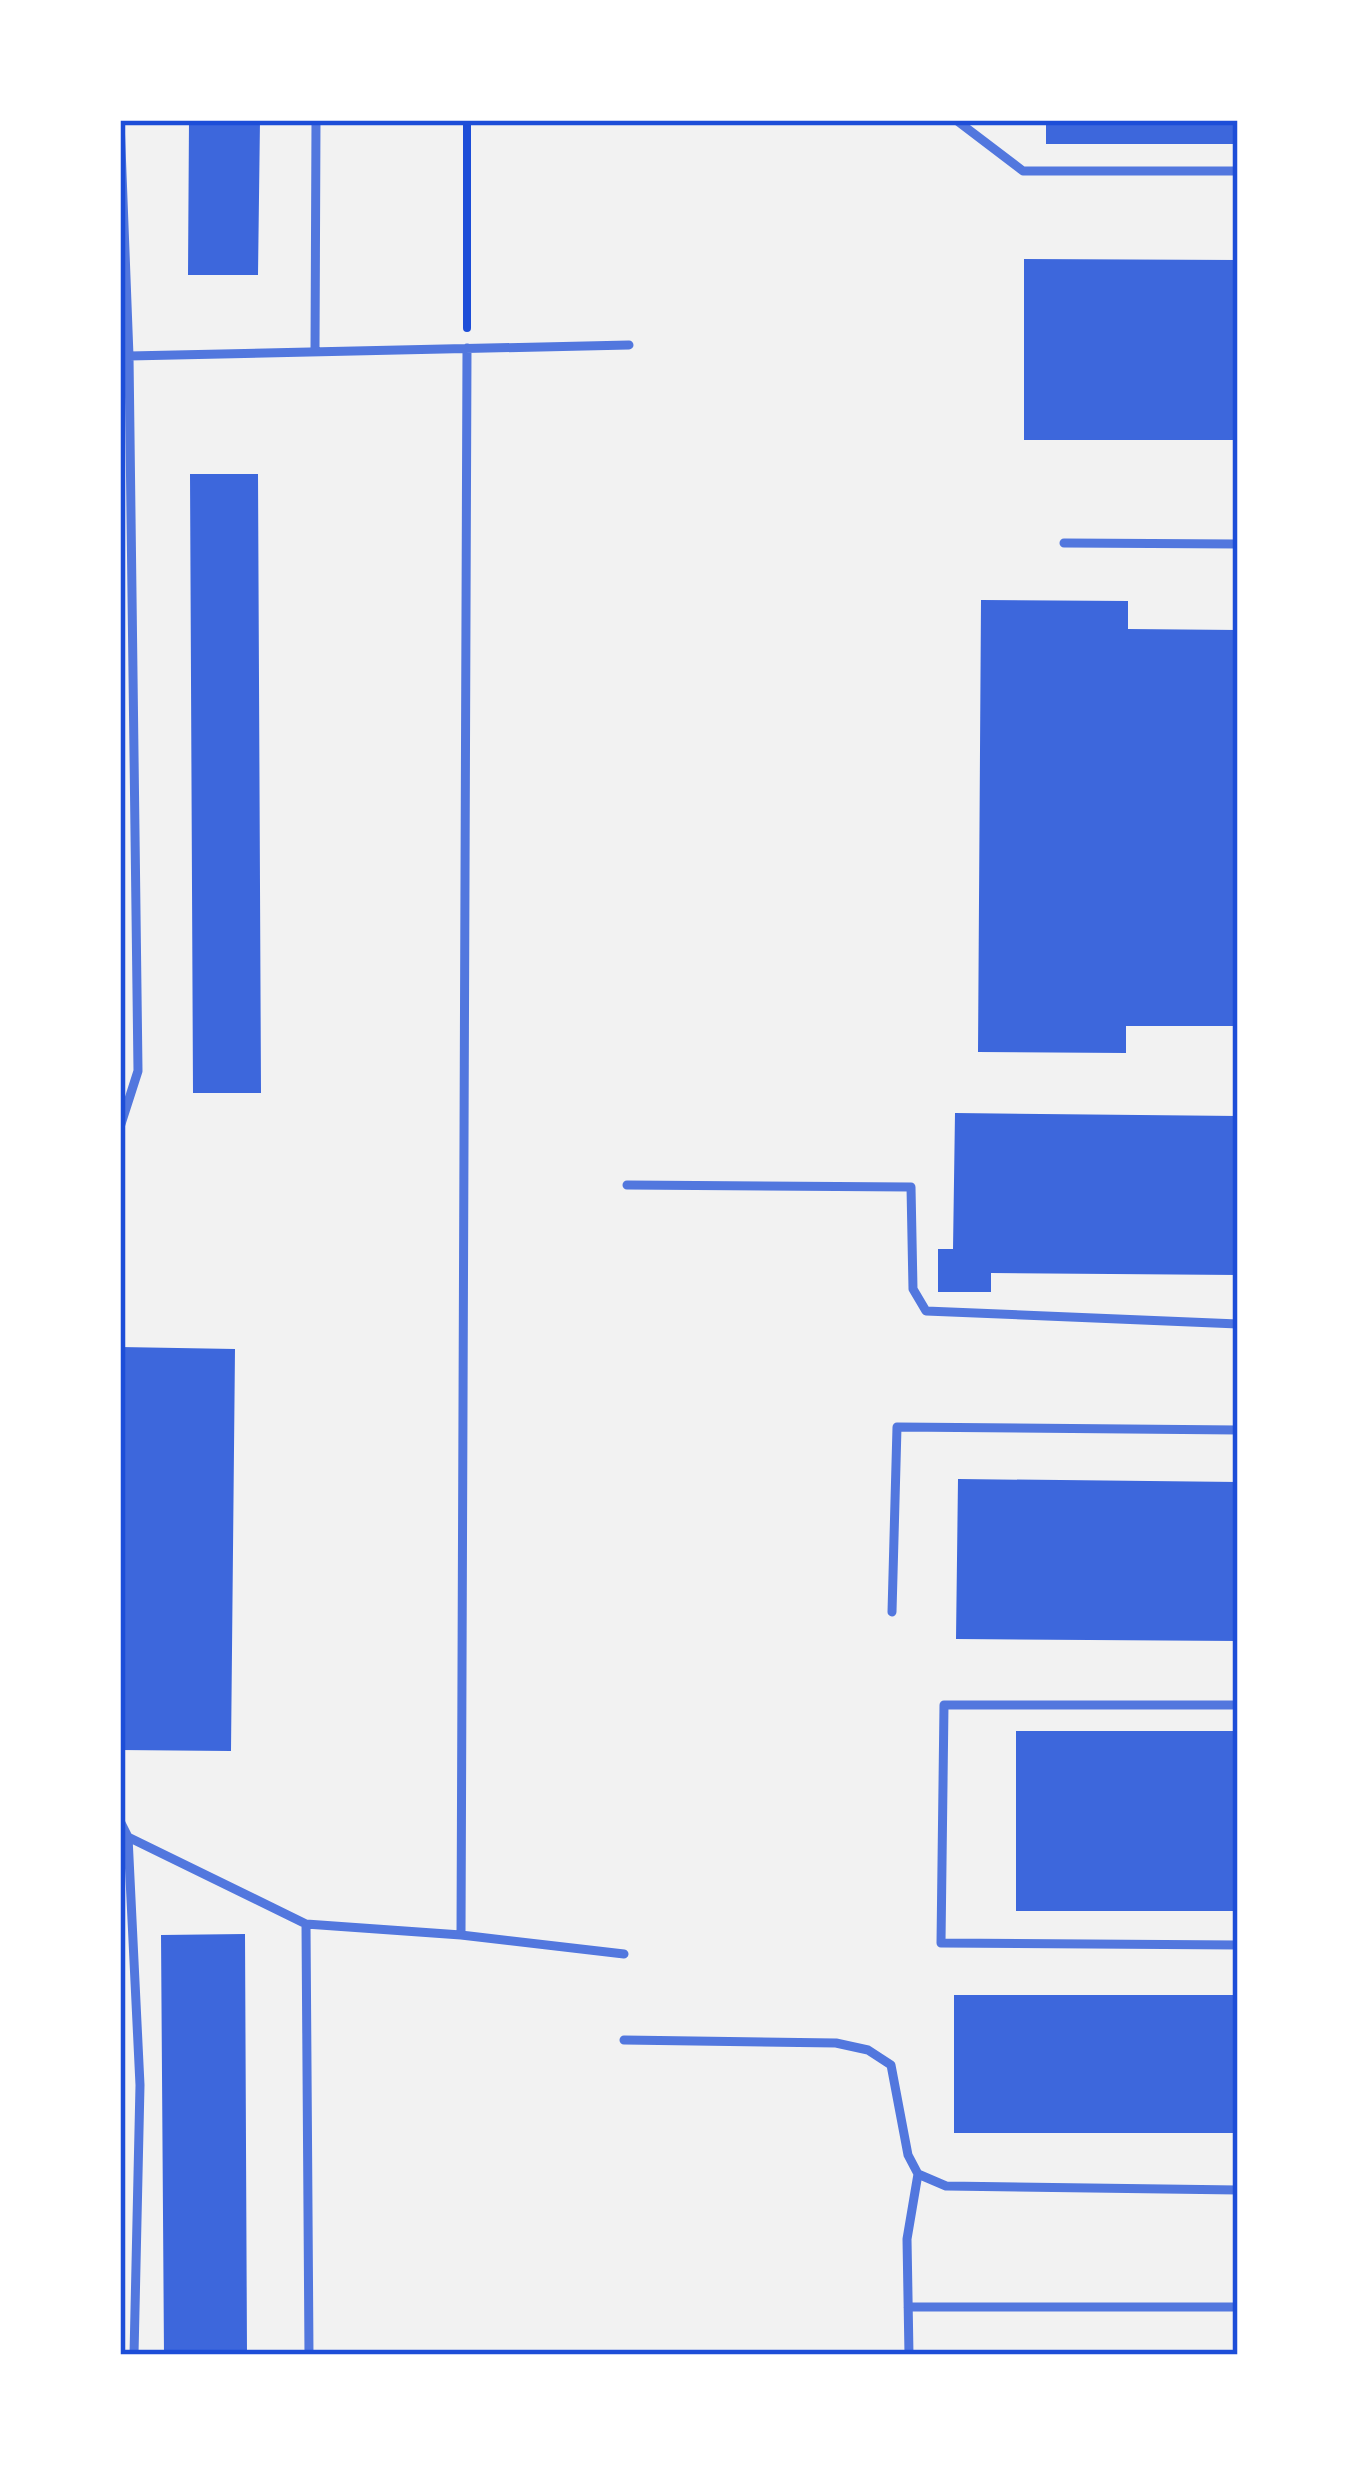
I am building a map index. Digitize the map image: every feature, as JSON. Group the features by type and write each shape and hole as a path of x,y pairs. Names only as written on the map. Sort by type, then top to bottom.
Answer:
{"lane":[{"path":"315,352 316,120"},
{"path":"956,120 1023,171 1238,171"},
{"path":"120,121 138,1071 120,1126"},
{"path":"124,355 629,345"},
{"path":"461,1935 467,348"},
{"path":"1064,543 1238,544"},
{"path":"627,1185 910,1186 913,1289 926,1311 1238,1324"},
{"path":"892,1612 897,1427 1238,1430"},
{"path":"1238,1705 944,1705 940,1943 1238,1945"},
{"path":"120,1821 128,1838 140,2085 134,2355"},
{"path":"128,1838 306,1924 461,1935 624,1954"},
{"path":"306,1924 309,2355"},
{"path":"624,2040 836,2043 868,2050 891,2065 908,2155 919,2174 946,2186 1238,2190"},
{"path":"909,2355 907,2239 919,2174"},
{"path":"908,2307 1238,2307"}],"path":[{"path":"467,120 467,348"}],"building":[{"path":"189,120 260,120 258,275 188,275"},
{"path":"1046,120 1238,120 1238,144 1046,144"},
{"path":"1024,259 1238,260 1238,440 1024,440"},
{"path":"190,474 258,474 261,1093 193,1093"},
{"path":"981,600 1128,601 1128,629 1238,630 1238,1026 1126,1026 1126,1053 978,1052"},
{"path":"955,1113 1238,1116 1238,1275 991,1273 991,1292 938,1292 938,1249 953,1249"},
{"path":"120,1347 235,1349 231,1751 120,1750"},
{"path":"958,1479 1238,1482 1238,1641 956,1639"},
{"path":"1016,1731 1238,1731 1238,1911 1016,1911"},
{"path":"245,1934 247,2355 164,2355 161,1935"},
{"path":"954,1995 1238,1995 1238,2133 954,2133"}]}
